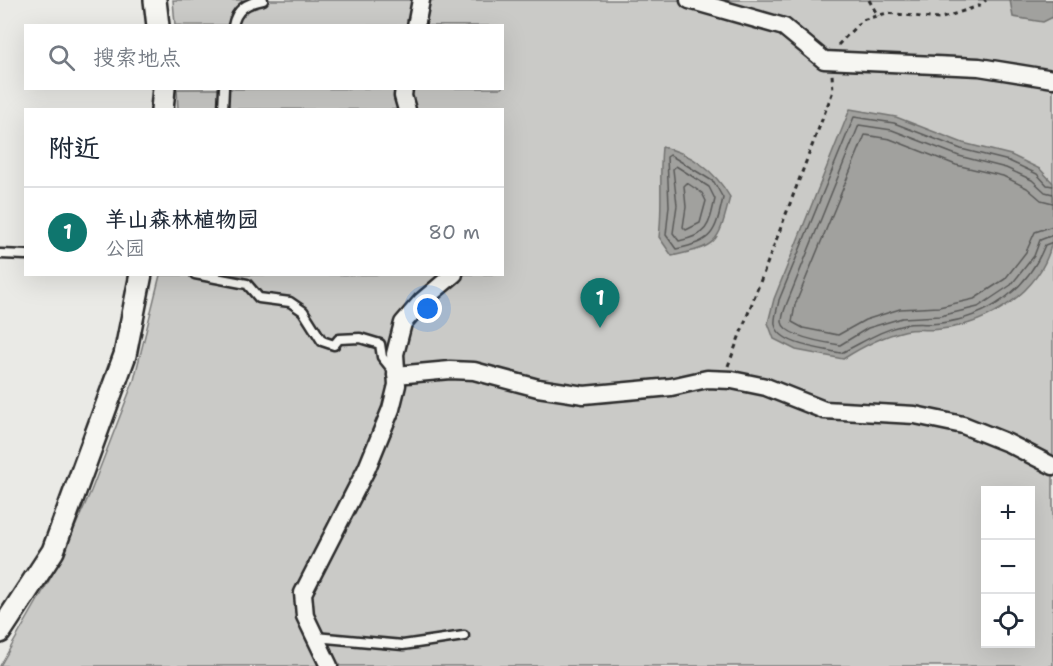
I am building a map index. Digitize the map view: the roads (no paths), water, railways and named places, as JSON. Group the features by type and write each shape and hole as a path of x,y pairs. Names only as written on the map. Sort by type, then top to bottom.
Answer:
{"street":[{"path":"155,0 158,24"},
{"path":"417,24 421,0"},
{"path":"689,0 784,27 828,60 979,66 1053,79"},
{"path":"162,108 164,90"},
{"path":"404,90 402,96 406,108"},
{"path":"0,632 53,551 125,355 141,276"},
{"path":"329,666 305,616 303,593 367,468 391,409 396,375 395,354 403,322 422,301 452,276"},
{"path":"396,375 450,370 474,371 538,388 584,395 671,387 707,379 726,380 766,387 824,410 915,415 963,425 1008,443 1053,466"}],"lane":[{"path":"234,24 244,6 263,0"},
{"path":"223,108 224,90"},
{"path":"0,254 24,255"},
{"path":"204,276 247,284 259,298 290,302 303,311 322,341 334,345 339,339 373,340 380,344 382,357 396,375"},
{"path":"315,637 403,645 464,636"}],"water":[{"path":"1010,0 1053,0 1053,17 1043,22 1013,17"},
{"path":"850,109 896,117 963,143 1011,155 1040,169 1053,183 1052,242 1037,276 1025,290 994,312 977,320 941,329 896,333 872,342 843,359 796,350 774,339 768,323 774,299"},
{"path":"662,147 683,154 701,164 710,171 730,197 719,233 714,240 699,249 672,256 659,237"}],"place":[{"name":"羊山森林植物园","path":"600,328"}]}
